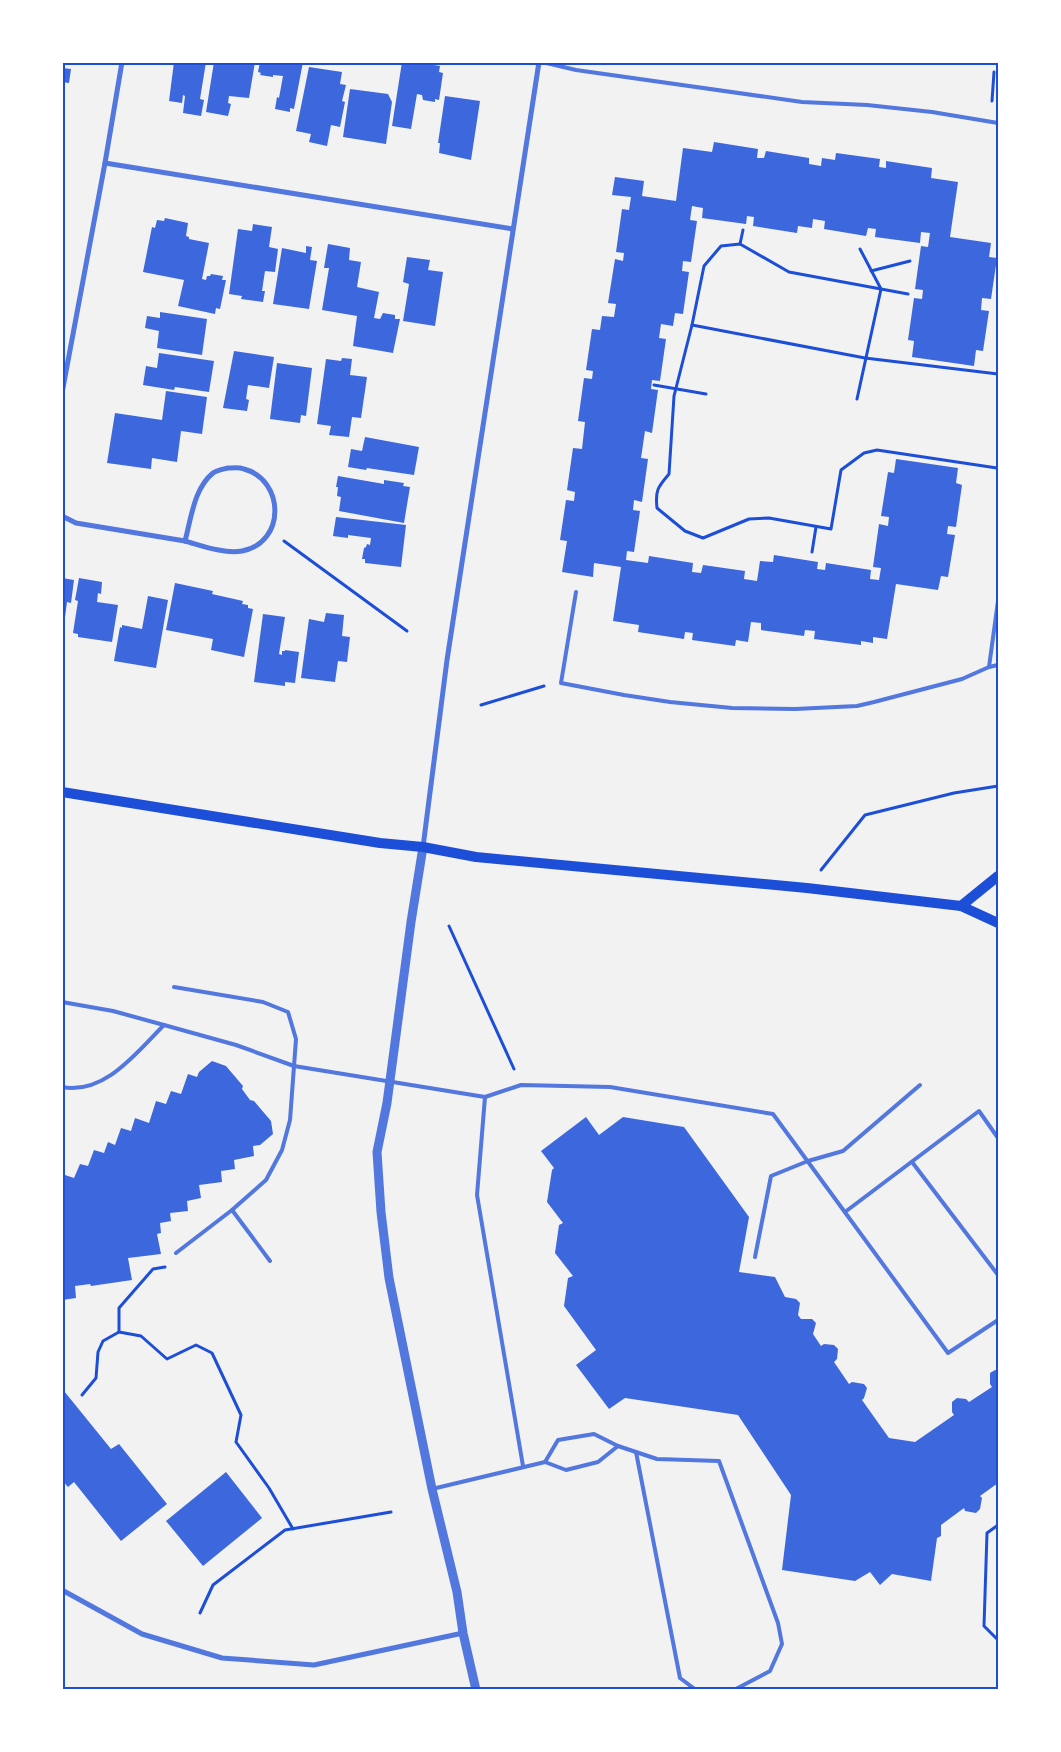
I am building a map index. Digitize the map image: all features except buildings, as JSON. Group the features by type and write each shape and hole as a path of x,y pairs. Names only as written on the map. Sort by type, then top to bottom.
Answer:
{"main road":[{"path":"62,792 380,843 423,847 476,857 806,888 962,906 998,923"},
{"path":"962,906 998,876"}],"street":[{"path":"62,393 122,62"},
{"path":"476,1690 432,1489 389,1278 381,1212 377,1152 390,1081 447,660 540,62"},
{"path":"105,164 513,229"},
{"path":"62,516 76,523 185,541 231,552 244,551 256,546 266,536 273,524 276,510 274,496 267,483 256,474 242,468 228,468 214,472 203,486 197,498 185,541"},
{"path":"62,1590 142,1634 222,1658 314,1665 463,1633"}],"lane":[{"path":"540,62 576,70 802,102 867,105 932,112 998,123"},
{"path":"576,592 561,683 624,695 670,702 748,709 857,706 962,679 989,667 998,666"},
{"path":"989,667 998,602"},
{"path":"174,986 263,1002 288,1012 296,1040 290,1120 282,1150 266,1180 232,1210 176,1253"},
{"path":"62,1002 112,1011 164,1025 236,1045 294,1066 485,1096 521,1086 610,1087 773,1114 948,1353 998,1320"},
{"path":"62,1087 71,1089 98,1083 120,1068 164,1025"},
{"path":"755,1257 770,1176 808,1161 843,1151 920,1086"},
{"path":"485,1096 477,1195 523,1466"},
{"path":"845,1212 979,1111 998,1138"},
{"path":"912,1162 998,1275"},
{"path":"232,1210 270,1261"},
{"path":"544,1462 558,1440 594,1434 618,1446 657,1459 719,1461 778,1623 782,1644 770,1671 734,1690"},
{"path":"432,1489 544,1462 566,1470 598,1462 618,1446"},
{"path":"636,1452 680,1678 696,1690"}],"path":[{"path":"992,101 994,72"},
{"path":"740,244 743,230"},
{"path":"908,294 789,272 740,244 721,246 704,266 676,389 670,474 661,483 655,495 657,508 685,531 703,538 749,520 769,518 831,529 841,470 864,453 877,450 997,468"},
{"path":"857,399 881,289 860,249"},
{"path":"871,271 910,261"},
{"path":"692,325 865,358 998,374"},
{"path":"654,385 706,394"},
{"path":"812,552 816,527"},
{"path":"270,530 407,630"},
{"path":"481,705 562,681"},
{"path":"806,888 865,814 954,793 998,786"},
{"path":"449,926 521,1086"},
{"path":"119,1332 119,1308 154,1269 172,1267"},
{"path":"82,1395 96,1378 98,1352 104,1341 119,1332 141,1336 167,1359 196,1345 212,1353 241,1416 236,1442 268,1488 293,1529"},
{"path":"200,1613 213,1585 285,1530 391,1512"},
{"path":"998,1525 987,1533 984,1626 998,1640"}]}
